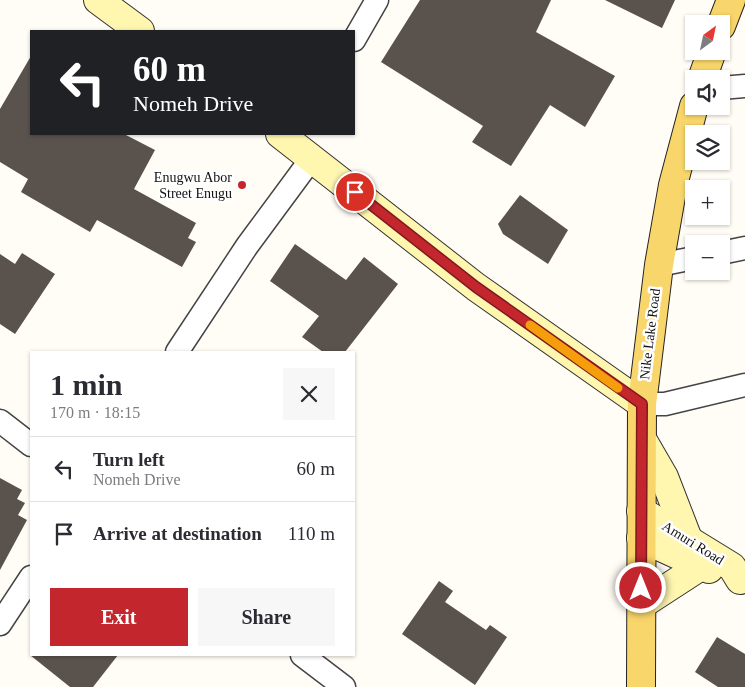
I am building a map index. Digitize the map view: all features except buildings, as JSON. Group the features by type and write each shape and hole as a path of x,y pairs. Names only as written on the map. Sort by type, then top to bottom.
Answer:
{"main road":[{"path":"98,0 139,30"},
{"path":"725,15 731,0"},
{"name":"Nike Lake Road","path":"641,687 642,404 659,265 673,185 692,115"},
{"path":"296,142 476,287 642,404"},
{"path":"642,439 664,477 688,539"},
{"name":"Amuri Road","path":"641,524 688,539 732,567 742,582"},
{"name":"Amuri Road","path":"641,524 701,566 742,582"},
{"path":"641,605 701,566"}],"street":[{"path":"355,38 377,0"},
{"path":"730,87 745,86"},
{"path":"178,351 247,246 296,142"},
{"path":"730,251 745,248"},
{"path":"659,265 685,260"},
{"path":"642,404 665,404 745,385"},
{"path":"0,421 30,445"},
{"path":"0,624 30,579"},
{"path":"303,656 344,687"}],"slow traffic":[{"path":"530,325 618,388"}],"place":[{"name":"Enugwu Abor Street Enugu","path":"242,185"}],"route":[{"path":"355,192 476,287 642,404 641,588"}]}
